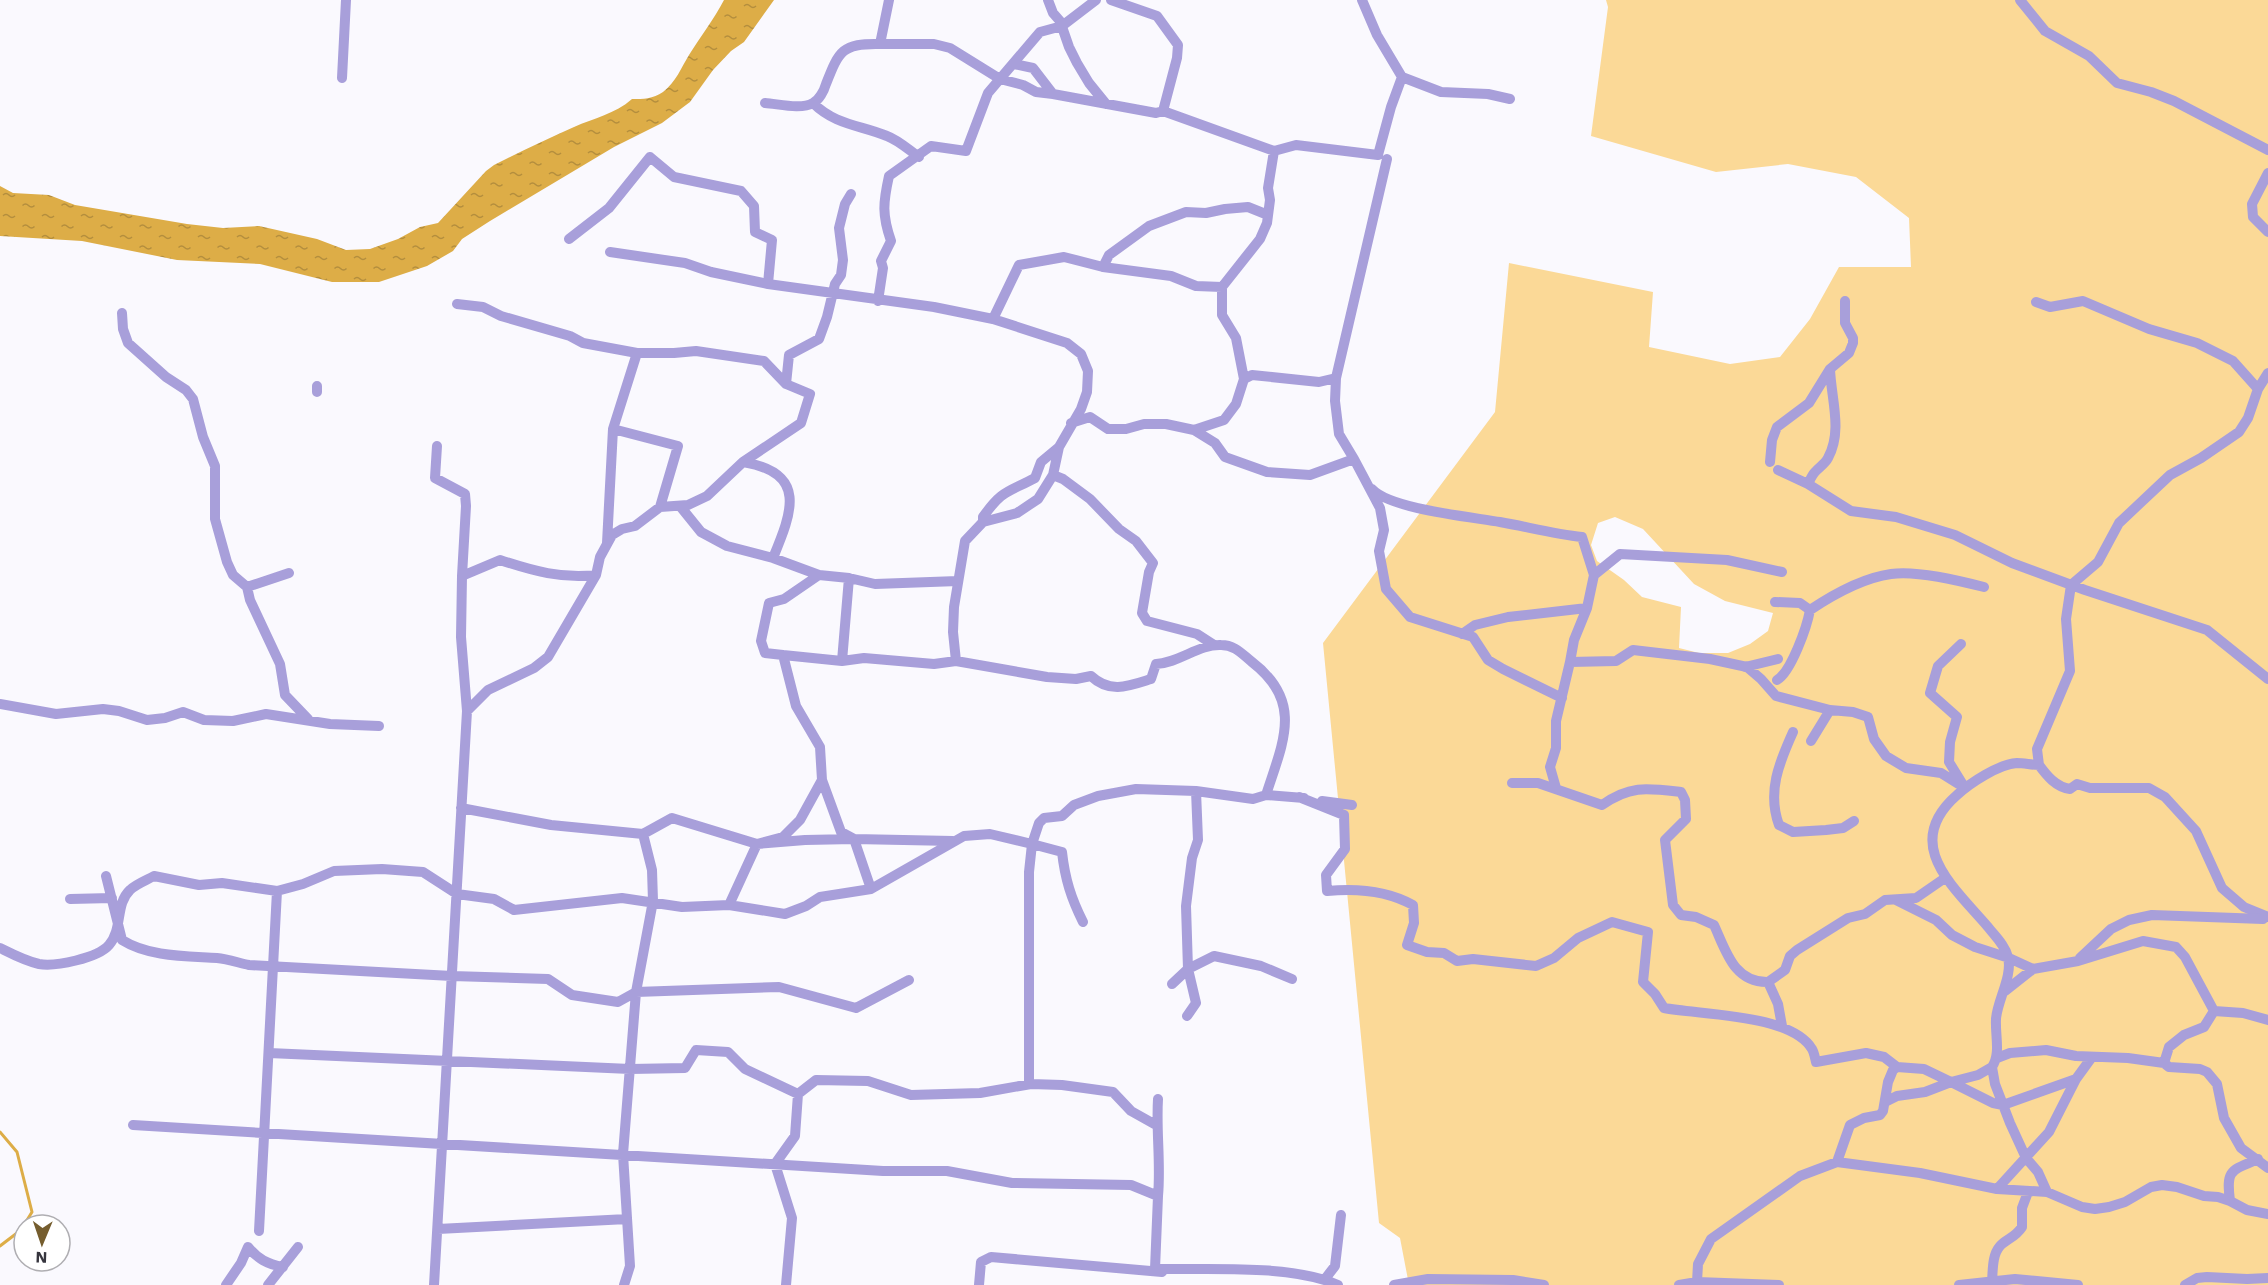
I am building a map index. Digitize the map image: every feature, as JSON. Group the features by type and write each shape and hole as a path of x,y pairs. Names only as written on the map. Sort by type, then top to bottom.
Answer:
{"street":[{"path":"342,78 345,0"},
{"path":"880,44 889,0"},
{"path":"1048,0 1062,26 1077,63 1106,104"},
{"path":"878,301 883,268 881,261 891,241 884,221 884,197 889,176 919,157 931,146 966,151 988,93 1040,32 1062,26 1096,0"},
{"path":"1112,0 1157,16 1178,45 1177,58 1163,111"},
{"path":"1362,0 1377,35 1402,77 1441,92 1488,94 1510,99"},
{"path":"2020,0 2045,31 2089,56 2117,83 2174,101 2268,150"},
{"path":"765,103 802,106 813,103 823,93 837,58 847,50 861,44 934,44 950,48 1000,79 1023,85 1036,92 1156,113 1163,111 1274,151 1296,145 1378,155 1402,77"},
{"path":"1014,64 1033,68 1053,94"},
{"path":"813,103 821,111 848,125 887,136 919,157"},
{"path":"1194,430 1224,420 1236,404 1244,379 1236,338 1222,315 1222,287 1260,239 1267,223 1270,200 1268,188 1274,151"},
{"path":"569,239 609,208 650,158 674,177 741,190 754,206 755,231 771,240 768,285"},
{"path":"1387,159 1336,378 1335,401 1339,434 1380,508 1384,530 1379,551 1386,589 1410,618 1473,637 1488,660 1562,698"},
{"path":"2268,173 2252,204 2253,217 2268,232"},
{"path":"786,384 789,355 819,339 827,317 835,284 841,276 843,260 839,228 845,204 851,194"},
{"path":"1103,267 1109,255 1149,226 1186,212 1206,213 1225,208 1248,207 1268,214"},
{"path":"610,252 685,263 711,272 768,285 934,307 993,319 1067,343 1081,354 1088,371 1087,392 1081,409 1059,447 1053,475 1038,499 1017,513 983,522 965,541 953,632 956,661"},
{"path":"993,319 1019,265 1064,257 1103,267 1171,276 1196,286 1222,287"},
{"path":"1845,301 1845,323 1852,335 1853,343 1849,353 1830,369 1809,403 1777,427 1772,440 1774,466 1851,511 1896,517 1955,535 2012,563 2207,630 2268,679"},
{"path":"2036,302 2050,307 2083,301 2149,329 2198,343 2233,361 2258,389"},
{"path":"457,304 483,307 501,316 570,336 583,343 637,353 696,351 764,361 786,384 810,394 801,423 743,462 707,496 697,502 680,506 660,507 634,526 612,535 600,557 596,575 548,657 534,668 488,690 467,711"},
{"path":"122,313 123,329 128,343 166,377 186,390 193,399 203,437 215,466 214,519 224,551 233,575 247,587 250,600 280,664 285,695 308,719"},
{"path":"607,544 613,429 637,353"},
{"path":"1808,484 1815,472 1827,462 1834,447 1835,426 1830,369"},
{"path":"2268,373 2258,389 2248,418 2239,432 2201,458 2170,475 2119,523 2098,562 2071,585 2066,619 2070,671 2037,749 2039,765 2050,778 2065,788 2070,789 2077,784 2090,788 2149,788 2165,797 2196,831 2222,888 2244,907 2268,918"},
{"path":"1244,379 1252,375 1319,382 1336,378"},
{"path":"1071,423 1090,417 1108,429 1126,429 1144,424 1166,424 1194,430 1215,442 1226,457 1267,472 1310,475 1354,459"},
{"path":"613,429 678,446 660,507"},
{"path":"434,1285 467,711 461,637 465,494 435,478 437,446"},
{"path":"983,522 983,517 998,496 1035,478 1041,462 1059,447"},
{"path":"743,462 774,470 791,495 786,527 773,558"},
{"path":"1053,475 1063,479 1090,499 1119,529 1136,541 1153,563 1149,572 1142,613 1147,621 1197,634 1214,645 1235,648 1266,672 1281,695 1284,710 1284,738 1266,795"},
{"path":"1362,478 1378,495 1403,504 1550,533 1582,537 1594,575 1587,608 1574,640 1556,721 1556,748 1550,767 1556,788"},
{"path":"680,506 701,532 727,546 773,558 819,575 875,584 958,581"},
{"path":"1594,575 1620,554 1727,560 1782,572"},
{"path":"462,576 500,560 540,573 576,577 596,575"},
{"path":"247,587 289,573"},
{"path":"1777,680 1783,677 1793,657 1808,624 1810,610 1831,596 1892,573 1952,579 1984,587"},
{"path":"819,575 784,599 769,603 761,641 765,653 842,661 864,658 934,664 956,661 1047,677 1076,680 1091,676 1101,686 1125,687 1151,679 1156,664 1179,659 1214,645"},
{"path":"842,661 849,578"},
{"path":"1775,602 1800,603 1810,610"},
{"path":"1462,634 1475,625 1508,617 1587,608"},
{"path":"1961,644 1938,666 1930,693 1957,717 1950,742 1949,762 1965,788"},
{"path":"1570,662 1616,661 1633,650 1710,659 1744,667 1761,678 1776,696 1868,717 1874,739 1886,756 1906,768 1941,773 1965,788"},
{"path":"783,655 796,706 820,747 822,780 841,832 854,839 871,889"},
{"path":"1744,667 1778,659"},
{"path":"0,704 56,714 103,709 119,711 147,720 165,718 183,712 204,720 233,721 266,714 330,724 379,726"},
{"path":"1811,741 1830,710"},
{"path":"1794,732 1781,758 1773,788 1774,812 1779,825 1793,832 1843,828 1854,821"},
{"path":"2039,765 2015,763 1965,788 1944,806 1932,828 1935,856 1945,878 2000,941 2009,958 2005,991 1996,1016 1995,1063 2003,1106 2026,1158 2038,1172 2047,1192"},
{"path":"757,844 783,837 800,820 822,780"},
{"path":"1512,783 1538,783 1602,806 1630,789 1681,792 1685,800 1686,819 1665,840 1673,905 1681,915 1696,917 1714,925 1732,966 1740,974 1757,983 1768,982 1785,969 1790,956 1797,950 1848,918 1865,914 1885,900 1916,898 1945,878"},
{"path":"1029,1084 1029,878 1032,844 1039,823 1044,818 1062,816 1074,805 1098,796 1136,789 1196,791 1253,799 1266,795 1299,797 1352,805"},
{"path":"1187,1016 1196,1003 1188,969 1186,906 1191,858 1198,840 1196,791"},
{"path":"1299,797 1344,814 1345,849 1326,875 1327,891 1362,889 1399,897 1413,905 1413,923 1407,945 1427,952 1444,953 1456,961 1473,959 1536,966 1554,958 1578,938 1612,922 1648,932 1643,982 1664,1008 1756,1020 1782,1026 1801,1037 1812,1049 1816,1062 1866,1053 1884,1057 1897,1067 1924,1069 2003,1106 2076,1079"},
{"path":"462,808 551,825 643,834 672,818 757,844 854,839 953,841"},
{"path":"624,1285 630,1266 623,1154 636,992 653,902 652,870 643,834"},
{"path":"0,948 39,964 54,964 87,957 109,946 118,926 121,903 130,889 154,876 199,885 222,883 278,891 303,884 334,871 382,868 423,872 457,894 494,899 514,910 622,898 682,907 729,905 785,914 806,906 820,897 871,889 953,841 964,836 990,834 1062,852 1070,898 1083,922"},
{"path":"729,905 757,844"},
{"path":"105,876 122,940 133,947 176,956 219,958 249,965 548,979 573,995 618,1002 636,992 779,987 856,1008 909,980"},
{"path":"259,1231 278,891"},
{"path":"70,899 112,898"},
{"path":"1896,900 1936,920 1959,939 2033,969"},
{"path":"2078,961 2111,929 2129,920 2152,915 2268,918"},
{"path":"2005,991 2033,969 2078,961 2143,941 2176,947 2185,957 2214,1011"},
{"path":"1172,984 1188,969 1214,956 1262,966 1292,979"},
{"path":"1768,982 1778,1004 1782,1026"},
{"path":"2214,1011 2243,1013 2268,1020"},
{"path":"2164,1063 2169,1047 2184,1035 2204,1027 2214,1011"},
{"path":"269,1053 630,1069 685,1068 696,1050 728,1052 745,1069 798,1094"},
{"path":"1886,1102 1897,1096 1926,1092 1978,1075 2010,1053 2029,1050 2046,1050 2076,1056 2128,1058 2164,1063 2169,1067 2193,1067 2207,1072 2217,1084 2227,1124 2241,1148 2268,1168"},
{"path":"1996,1189 2049,1132 2076,1079 2092,1057"},
{"path":"1837,1162 1850,1125 1864,1118 1878,1117 1883,1111 1891,1074 1897,1067"},
{"path":"775,1164 795,1136 798,1094 816,1080 868,1081 911,1095 980,1093 1029,1084 1062,1085 1113,1092 1131,1111 1156,1125"},
{"path":"1158,1099 1156,1125 1159,1150 1155,1269 1298,1274 1325,1279 1338,1285"},
{"path":"133,1125 883,1171 947,1171 1012,1183 1131,1185 1158,1196"},
{"path":"2230,1201 2228,1182 2230,1174 2237,1168 2258,1159"},
{"path":"1697,1281 1698,1264 1711,1239 1800,1176 1837,1162 1920,1173 1996,1189 2047,1192 2082,1207 2095,1209 2109,1208 2125,1202 2151,1187 2177,1186 2204,1196 2230,1201 2247,1210 2268,1214"},
{"path":"775,1164 792,1218 786,1285"},
{"path":"1992,1281 1996,1253 2001,1244 2010,1241 2022,1227 2022,1208 2028,1192"},
{"path":"1325,1279 1335,1266 1341,1215"},
{"path":"438,1229 627,1219"},
{"path":"225,1285 241,1263 248,1247 258,1258 269,1265 283,1267"},
{"path":"268,1285 298,1247"},
{"path":"979,1285 981,1262 991,1257 1154,1272 1298,1274"},
{"path":"1153,1285 1154,1272"},
{"path":"2185,1285 2197,1278 2207,1277 2268,1278"},
{"path":"1394,1285 1428,1279 1447,1282 1513,1280 1544,1285"},
{"path":"1959,1285 2024,1279 2078,1285"},
{"path":"1679,1285 1697,1281 1779,1285"}],"shaded area":[{"path":"1606,0 2268,0 2268,1285 1409,1285 1400,1238 1379,1223 1323,643 1495,412 1509,263 1653,292 1649,347 1730,364 1780,357 1810,319 1839,267 1911,267 1909,218 1856,177 1788,164 1716,172 1591,136 1608,7","holes":["1615,517 1643,529 1694,584 1725,601 1773,613 1768,631 1750,644 1728,653 1699,653 1679,648 1681,607 1642,597 1624,580 1597,561 1591,545 1598,523"]}],"water":[{"path":"724,0 774,0 744,42 731,51 713,70 690,102 662,123 614,147 490,221 462,239 453,251 427,266 379,282 332,282 260,264 177,260 82,241 0,236 0,186 13,193 49,195 75,205 187,224 223,228 259,226 317,239 346,250 370,249 398,239 420,227 438,223 494,165 611,112 632,99 644,99 663,92 675,79"}],"waterway":[{"path":"0,1132 17,1152 31,1213"},
{"path":"0,1246 12,1237"}]}
